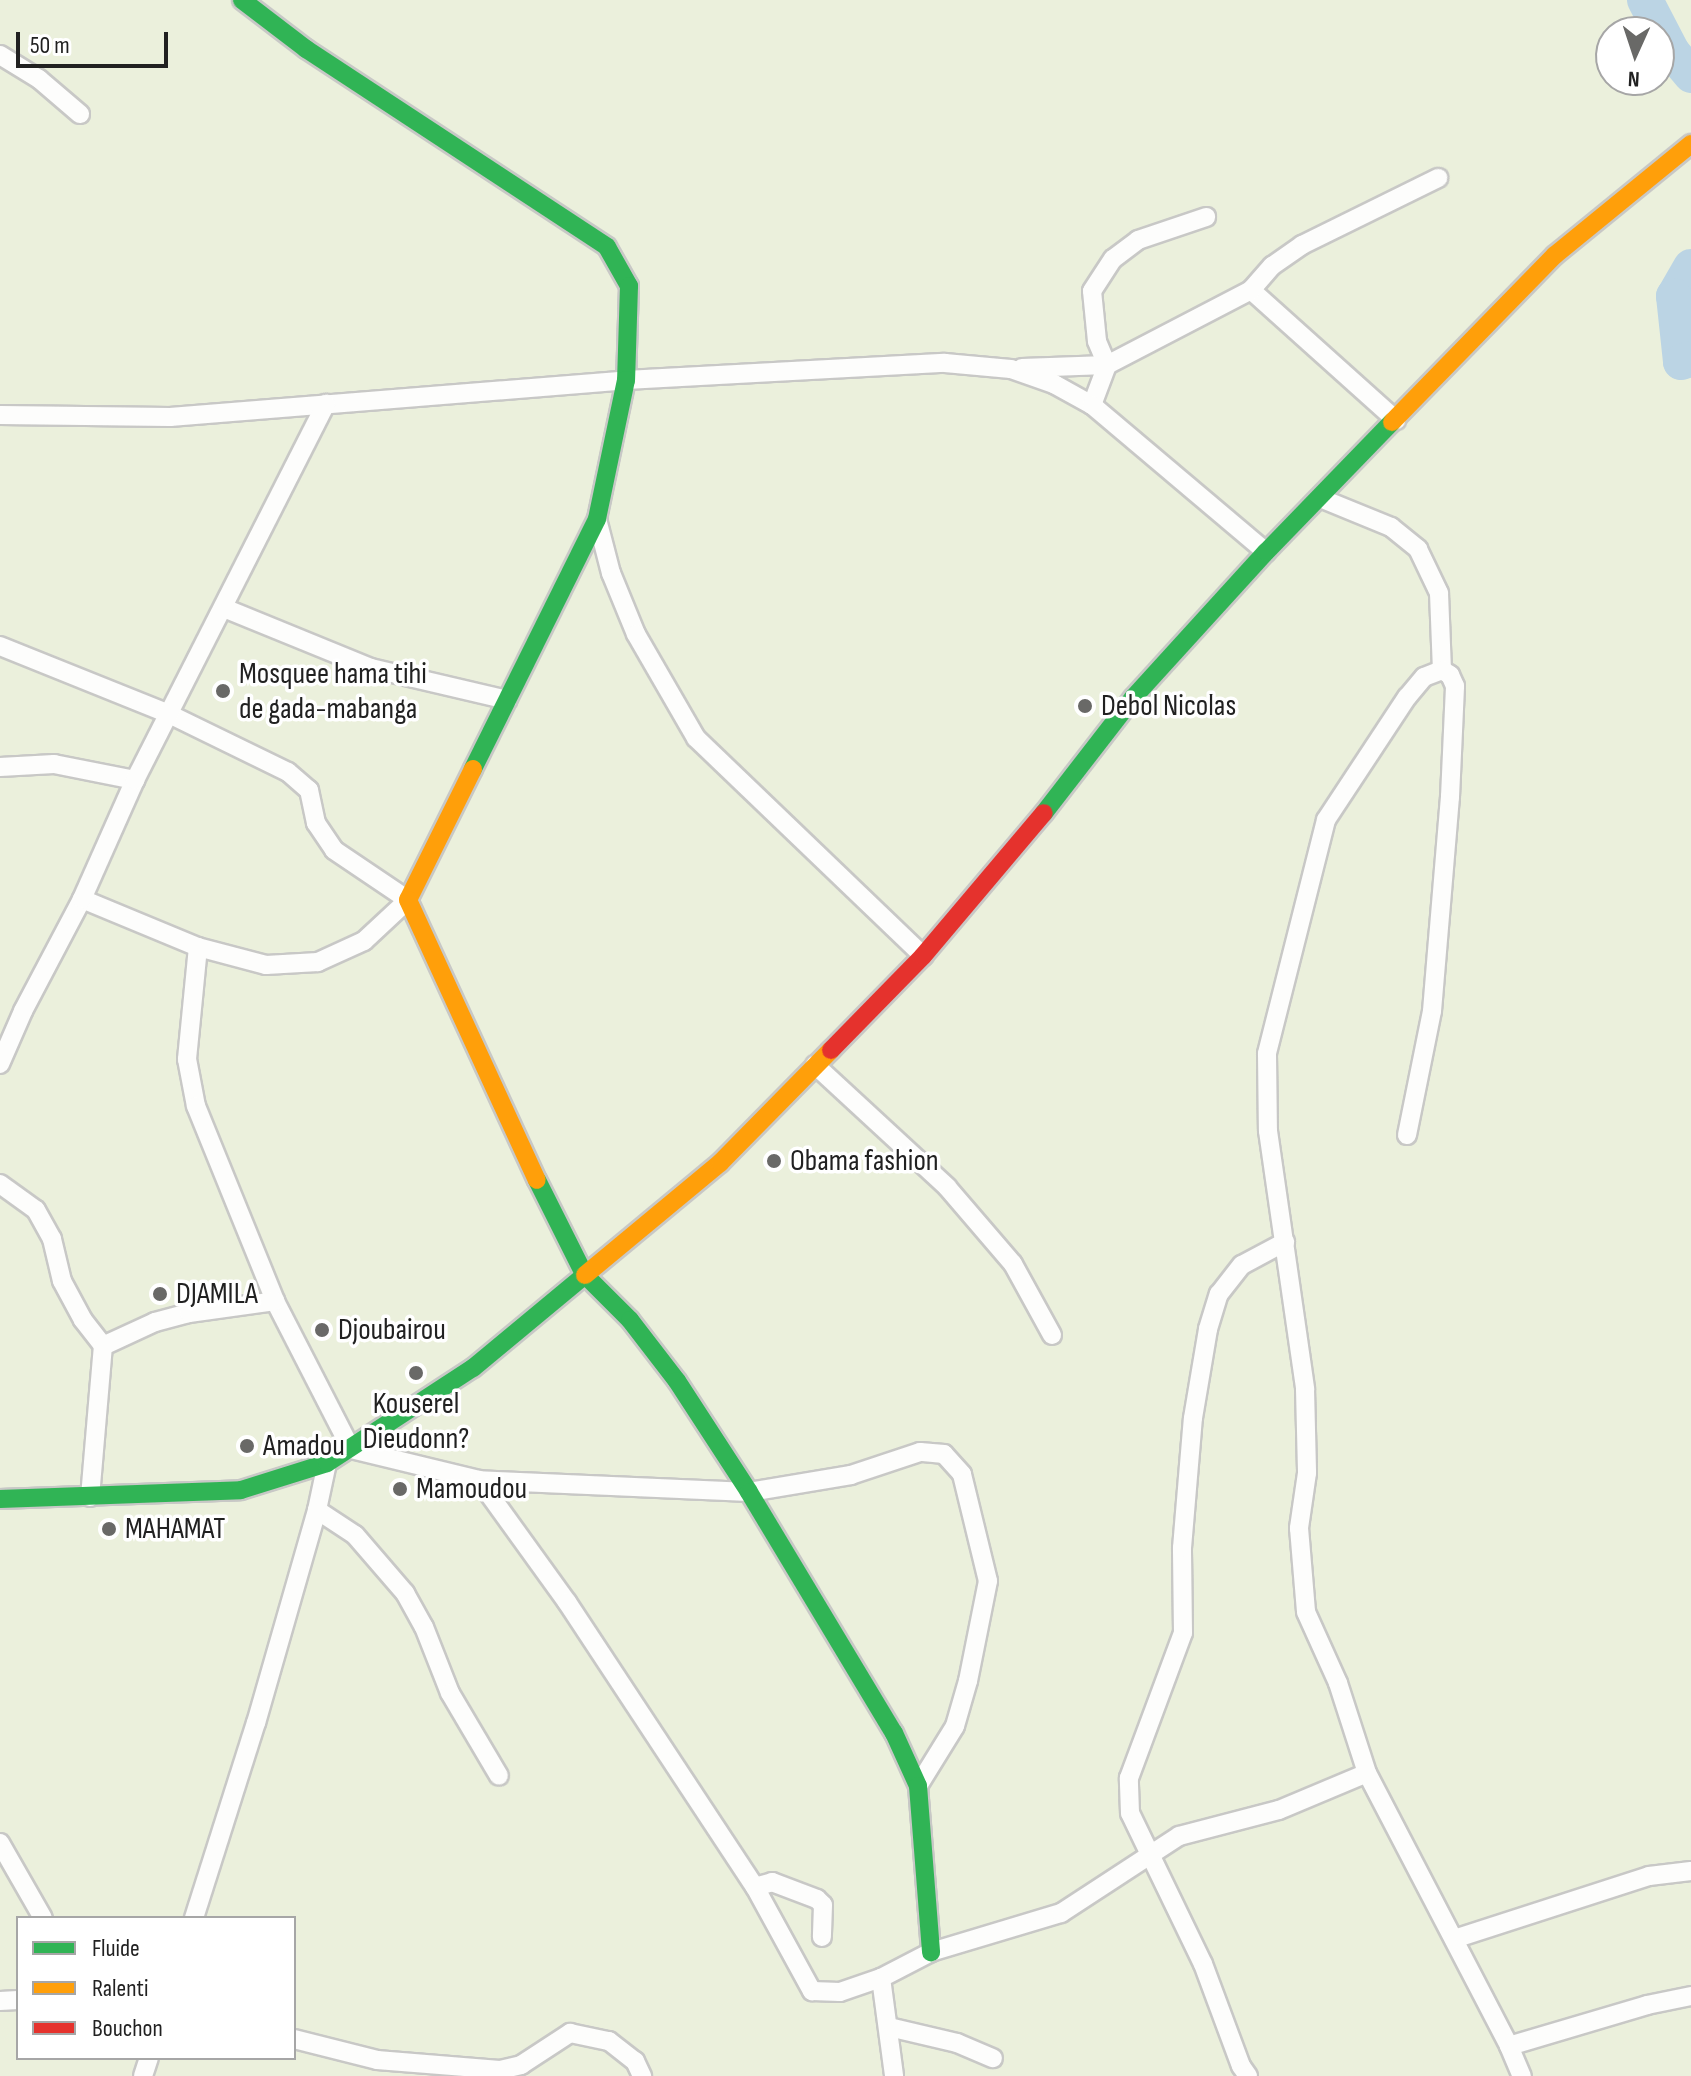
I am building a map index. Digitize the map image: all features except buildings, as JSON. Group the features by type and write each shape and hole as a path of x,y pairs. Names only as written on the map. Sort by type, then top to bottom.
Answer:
{"street":[{"path":"82,899 198,947 266,965 318,962 364,941 408,900 597,519 626,380 629,286 607,247 306,49 242,0"},
{"path":"0,55 39,79 80,114"},
{"path":"0,1499 241,1490 327,1463 473,1368 720,1163 923,956 1080,771 1133,698 1266,552 1555,255 1691,144"},
{"path":"0,415 170,417 626,380 945,363 1011,369 1107,365 1251,290 1272,266 1302,245 1438,178"},
{"path":"1092,405 1107,365 1097,341 1092,291 1106,270 1138,240 1206,217"},
{"path":"1251,290 1396,420"},
{"path":"1011,369 1054,384 1092,405 1266,552"},
{"path":"0,1064 23,1011 82,899 135,780 326,404"},
{"path":"1320,498 1391,527 1418,549 1439,593 1442,670"},
{"path":"597,519 611,573 636,634 696,738 923,956"},
{"path":"224,608 371,668 507,700"},
{"path":"0,646 169,714 288,772 309,790 316,823 334,850 408,900 499,1104 584,1274 630,1320 677,1381 749,1492 894,1733 918,1786 931,1952"},
{"path":"1407,1135 1432,1011 1450,797 1455,686 1450,675 1442,670"},
{"path":"1442,670 1424,677 1407,697 1326,820 1267,1054 1268,1131 1305,1389 1307,1473 1299,1528 1306,1612 1338,1683 1367,1773 1522,2076"},
{"path":"0,767 54,764 135,780"},
{"path":"198,947 187,1059 196,1106 275,1301 351,1449 479,1480 749,1492 851,1475 920,1452 944,1454 962,1474 988,1581 968,1681 955,1726 918,1786"},
{"path":"815,1065 947,1187 1013,1264 1052,1335"},
{"path":"0,1184 36,1210 52,1239 62,1281 83,1320 103,1346 90,1497"},
{"path":"1248,2076 1241,2066 1203,1964 1130,1813 1129,1778 1183,1633 1182,1548 1193,1418 1208,1329 1219,1294 1242,1265 1285,1242"},
{"path":"103,1346 155,1322 275,1301"},
{"path":"195,1916 256,1723 317,1510 327,1463"},
{"path":"479,1480 567,1602 755,1887 812,1991 840,1992 881,1978 931,1952 1061,1913 1149,1852 1179,1836 1279,1810 1367,1773"},
{"path":"317,1510 355,1535 405,1593 424,1627 450,1693 499,1776"},
{"path":"0,1843 42,1916"},
{"path":"1454,1939 1649,1876 1691,1871"},
{"path":"755,1887 772,1882 817,1899 823,1905 822,1937"},
{"path":"881,1978 894,2076"},
{"path":"1509,2046 1647,2005 1691,1996"},
{"path":"889,2027 957,2043 993,2058"},
{"path":"296,2040 377,2060 500,2070 521,2065 570,2033 609,2041 635,2061 642,2076"},
{"path":"377,2060 391,2076"}],"green space":[{"path":"0,0 1691,0 1691,2076 0,2076"}],"waterway":[{"path":"1645,0 1672,52 1691,75"},
{"path":"1691,267 1674,296 1681,362 1691,359"}],"traffic: fast":[{"path":"242,0 306,49 607,247 629,286 626,380 597,519 473,769"},
{"path":"1044,813 1133,698 1266,552 1392,422"},
{"path":"537,1180 584,1274 630,1320 677,1381 749,1492 894,1733 918,1786 931,1952"},
{"path":"0,1499 241,1490 327,1463 473,1368 585,1275"}],"traffic: slow":[{"path":"1392,422 1555,255 1691,144"},
{"path":"473,769 408,900 537,1180"},
{"path":"585,1275 720,1163 831,1050"}],"traffic: jam":[{"path":"831,1050 923,956 1044,813"}],"place":[{"name":"Mosquee hama tihi de gada-mabanga","path":"223,691"},
{"name":"Debol Nicolas","path":"1085,706"},
{"name":"Obama fashion","path":"774,1161"},
{"name":"DJAMILA","path":"160,1294"},
{"name":"Djoubairou","path":"322,1330"},
{"name":"Kouserel Dieudonn?","path":"416,1373"},
{"name":"Amadou","path":"247,1446"},
{"name":"Mamoudou","path":"400,1489"},
{"name":"MAHAMAT","path":"109,1529"}]}
